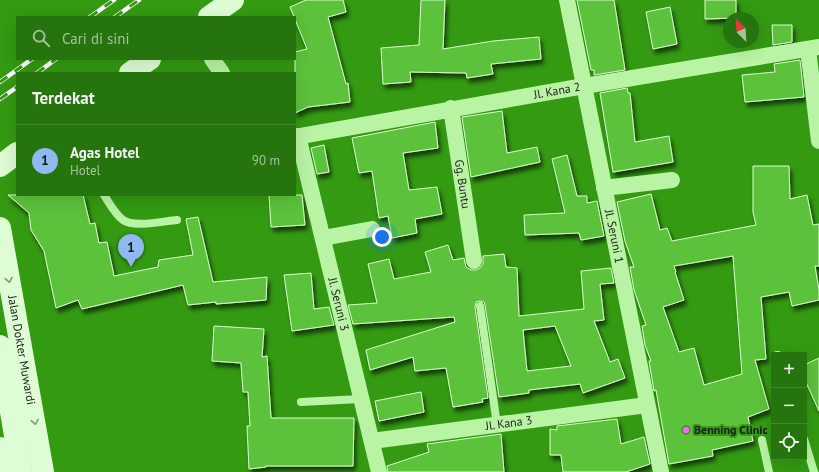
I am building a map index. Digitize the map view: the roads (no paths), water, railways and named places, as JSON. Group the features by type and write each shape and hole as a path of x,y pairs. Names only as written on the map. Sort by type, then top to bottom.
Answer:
{"main road":[{"path":"210,16 233,0"},
{"path":"131,72 149,60"},
{"path":"0,166 16,154"},
{"name":"Jalan Dokter Muwardi","path":"0,228 44,472"},
{"path":"0,346 21,472"},
{"path":"0,448 4,472"}],"street":[{"name":"Jl. Seruni 1","path":"567,0 661,472"},
{"name":"Jl. Kana 2","path":"296,137 451,108 814,48"},
{"path":"814,48 819,141"},
{"path":"213,60 221,72"},
{"name":"Gg. Buntu","path":"451,108 474,261"},
{"name":"Jl. Seruni 3","path":"296,137 323,238 379,472"},
{"path":"604,188 672,180"},
{"path":"323,238 372,229"},
{"name":"Jl. Kana 3","path":"372,441 647,405"}],"lane":[{"path":"105,196 114,212 124,221 136,224 177,220"},
{"path":"480,306 497,425"},
{"path":"301,402 361,398"},
{"path":"762,440 769,472"},
{"path":"807,449 814,472"}],"railway":[{"path":"91,16 114,0"},
{"path":"116,16 139,0"},
{"path":"0,82 31,60"},
{"path":"38,72 55,60"},
{"path":"0,99 16,88"}],"place":[{"name":"Agas Hotel","path":"131,267"},
{"name":"Benning Clinic","path":"686,430"}]}
